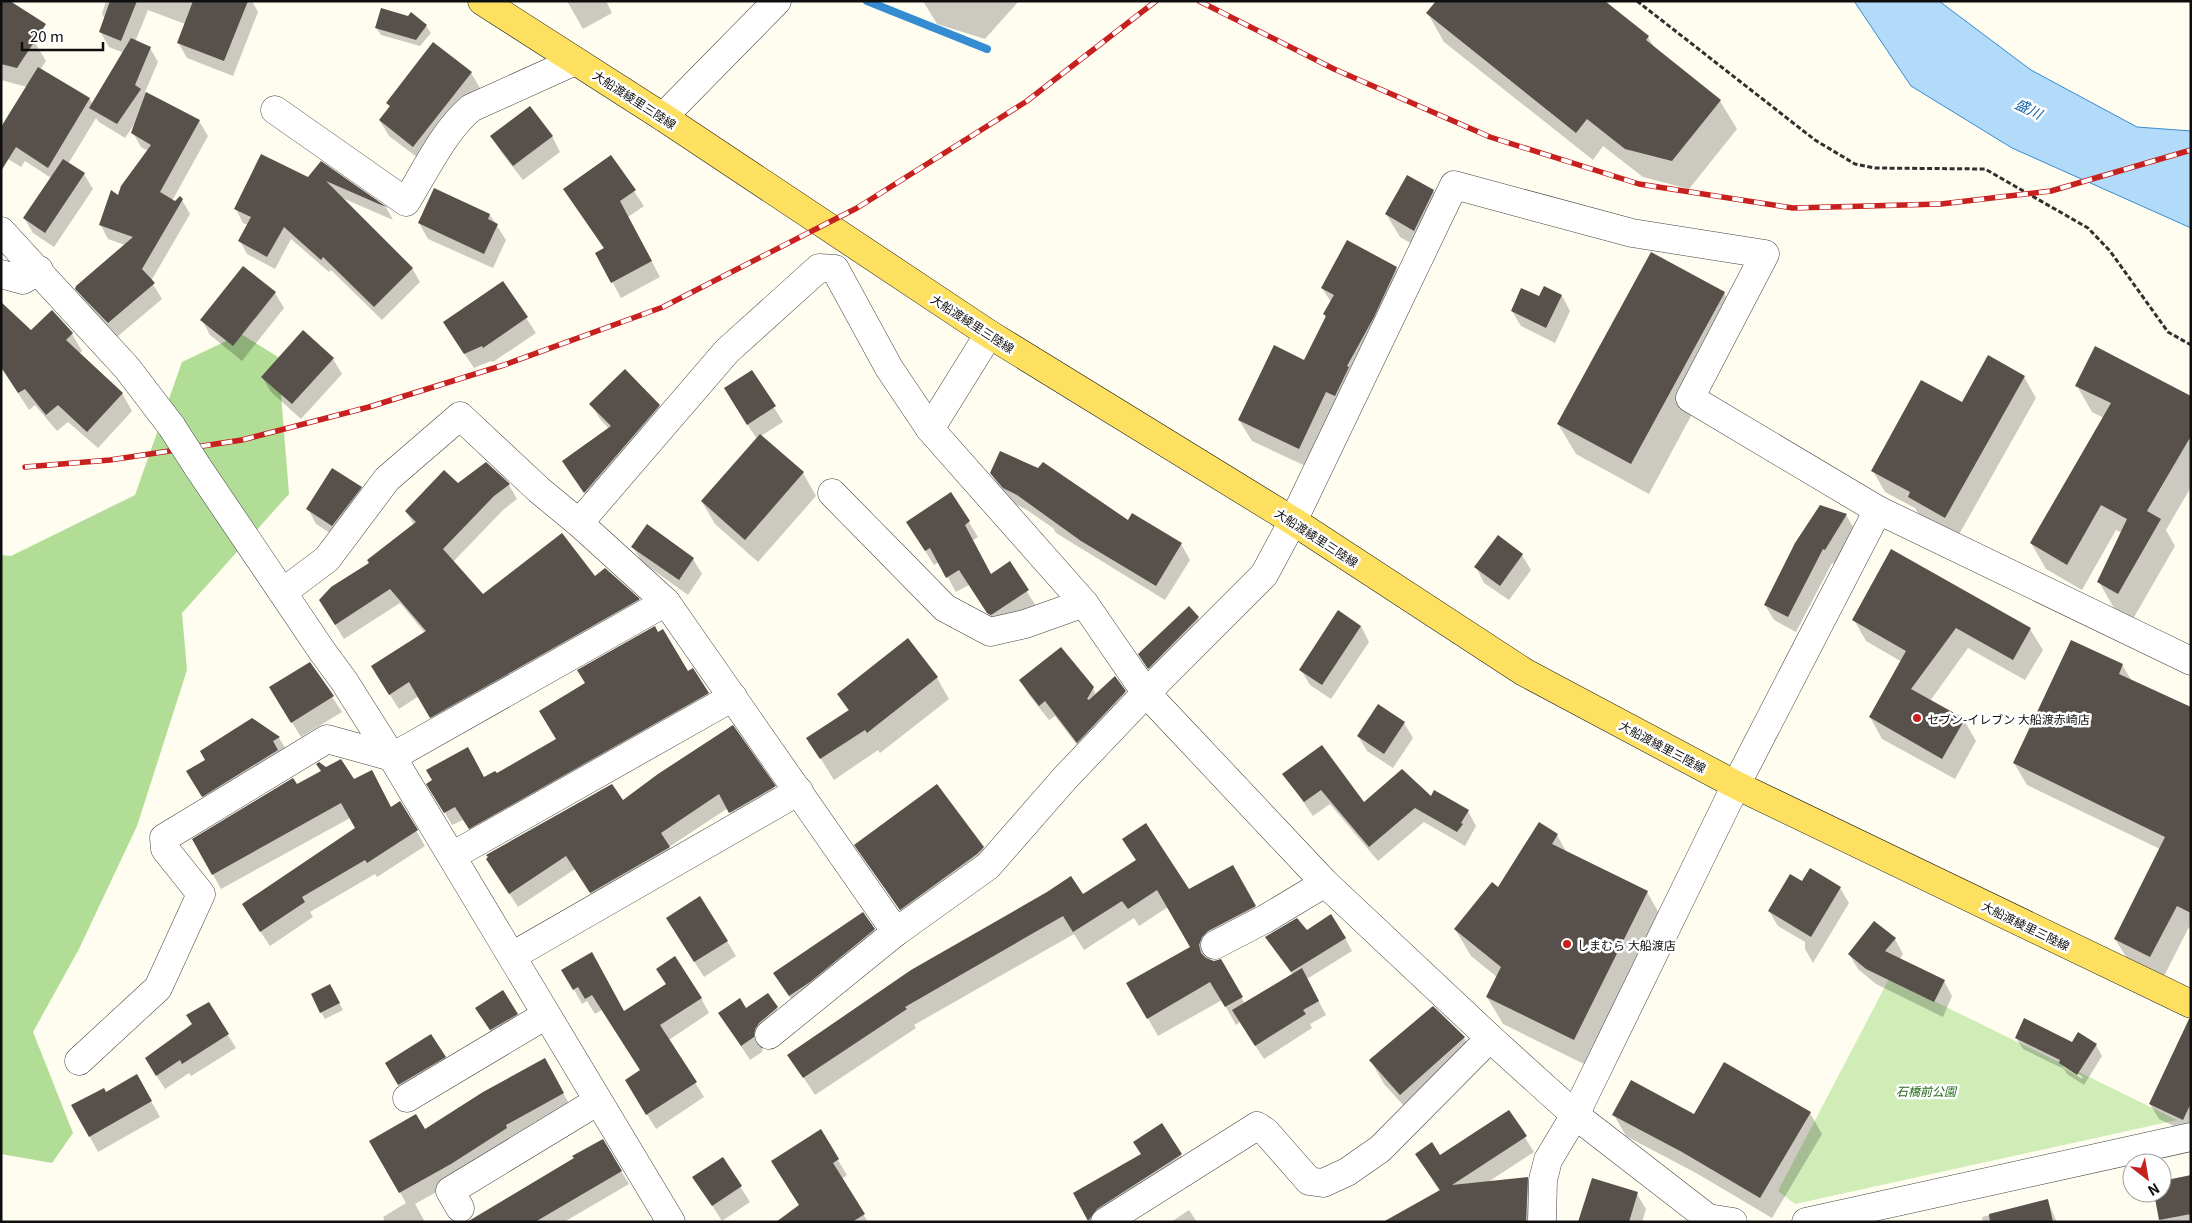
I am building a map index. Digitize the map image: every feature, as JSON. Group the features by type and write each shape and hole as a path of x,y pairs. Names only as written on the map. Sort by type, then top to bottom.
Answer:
{"main road":[{"name":"大船渡綾里三陸線","path":"482,1 663,117 989,334 1293,521 1524,672 1736,785 2191,1004"}],"street":[{"path":"663,117 773,3"},
{"path":"275,110 406,202 448,135 472,108 575,60"},
{"path":"769,1035 896,932 988,866 1065,778 1146,693 1264,575 1293,521 1454,185 1632,233 1765,254 1690,398 1878,510 2191,662"},
{"path":"1,231 39,270 127,368 172,427 322,651 344,680 392,756 671,1222"},
{"path":"579,523 727,351 819,268 835,269 889,368 930,429 1084,603 1146,693 1325,883 1575,1115 1708,1218 1733,1222"},
{"path":"1,274 23,280 39,270"},
{"path":"930,429 989,334"},
{"path":"283,592 327,559 387,479 460,416 539,490 579,523 666,602 896,932"},
{"path":"832,493 945,608 990,632 1025,624 1084,603"},
{"path":"1542,1222 1542,1180 1548,1160 1575,1115 1736,785 1878,510"},
{"path":"79,1061 158,988 201,894 165,848 164,838 327,739 392,756 666,602"},
{"path":"452,856 733,697"},
{"path":"512,956 799,791"},
{"path":"1215,945 1265,919 1325,883"},
{"path":"407,1098 546,1015"},
{"path":"1106,1222 1257,1126 1266,1132 1309,1181 1323,1183 1348,1172 1380,1149 1490,1038"},
{"path":"460,1208 450,1191 598,1101"},
{"path":"1806,1222 1903,1199 2191,1137"}],"path":[{"path":"1637,1 1815,140 1855,164 1876,168 1985,169 2088,228 2110,251 2168,332 2191,345"}],"green space":[{"path":"241,334 278,357 289,494 182,613 187,670 137,826 79,949 33,1032 73,1133 52,1163 1,1154 1,555 11,556 135,495 182,362"},
{"name":"石橋前公園","path":"1889,979 2177,1120 1795,1204 1778,1191"}],"water":[{"name":"盛川","path":"1854,1 1939,1 2031,70 2137,127 2191,131 2191,228 2012,148 1911,86"}],"building":[{"path":"1,1 10,1 46,24 17,68 1,64"},
{"path":"110,1 137,1 121,41 99,32"},
{"path":"193,1 248,1 224,61 177,43"},
{"path":"1436,1 1605,1 1649,36 1646,40 1721,100 1672,161 1625,149 1587,119 1576,133 1426,13"},
{"path":"381,8 408,16 411,12 427,25 416,40 375,28"},
{"path":"131,38 151,47 135,85 141,89 117,124 89,108"},
{"path":"433,42 472,72 413,147 379,120 390,106 386,103"},
{"path":"38,67 90,98 48,168 16,147 1,171 1,127"},
{"path":"146,92 200,120 160,192 175,201 180,196 183,199 142,269 155,283 108,323 75,289 76,286 133,237 99,225 111,190 118,195 121,186 151,145 131,133"},
{"path":"530,106 553,136 513,166 490,136"},
{"path":"261,154 308,177 321,161 388,208 326,181 413,268 374,307 323,257 321,260 284,227 267,257 238,241 251,217 234,209"},
{"path":"611,155 636,190 620,201 652,261 611,283 595,253 604,248 563,189"},
{"path":"63,159 85,173 45,233 23,218"},
{"path":"1407,175 1434,190 1414,231 1385,214"},
{"path":"434,188 490,214 488,219 498,224 484,254 418,223"},
{"path":"1347,240 1397,267 1374,317 1347,366 1349,367 1335,396 1326,392 1299,449 1238,420 1274,345 1304,360 1326,316 1323,314 1334,295 1321,288"},
{"path":"1651,252 1725,292 1631,464 1557,424"},
{"path":"243,266 276,292 233,346 200,320"},
{"path":"503,281 528,317 483,348 482,346 464,354 443,322"},
{"path":"1544,286 1562,295 1546,328 1511,311 1521,288 1539,296"},
{"path":"1,302 31,330 52,310 73,333 66,340 123,393 87,432 58,405 46,415 25,389 18,393 1,367"},
{"path":"303,330 334,358 292,404 261,377"},
{"path":"2095,346 2191,396 2191,436 2147,511 2161,519 2118,594 2097,582 2127,519 2101,505 2067,565 2030,543 2111,403 2075,386"},
{"path":"1988,355 2025,376 1945,518 1908,497 1910,492 1871,471 1921,380 1962,402"},
{"path":"625,369 660,405 584,493 562,461 611,426 589,404"},
{"path":"752,370 776,406 747,425 724,388"},
{"path":"760,434 804,472 745,540 701,501"},
{"path":"1000,451 1038,468 1043,462 1128,520 1132,513 1182,543 1156,586 1081,541 1017,495 1003,488 990,473"},
{"path":"486,462 510,484 494,496 443,549 483,594 562,533 595,576 605,568 640,599 430,718 409,682 389,695 371,666 426,631 390,589 335,625 319,600 331,587 369,563 367,560 416,522 405,511 444,470 458,483"},
{"path":"332,468 362,487 332,526 306,509"},
{"path":"951,492 970,521 965,525 991,574 1010,561 1029,590 991,615 987,613 959,570 946,578 930,548 925,551 906,522"},
{"path":"1820,505 1847,514 1825,550 1823,549 1788,617 1764,605 1795,543"},
{"path":"647,524 694,558 679,580 631,547"},
{"path":"1498,535 1523,554 1500,586 1474,567"},
{"path":"1891,549 2031,628 2013,660 1956,628 1911,689 1965,719 1942,759 1869,717 1906,651 1852,620"},
{"path":"1189,606 1199,617 1148,669 1138,654"},
{"path":"1338,610 1361,626 1322,685 1299,670"},
{"path":"655,626 658,632 663,629 688,671 693,668 709,693 469,829 455,807 444,813 426,784 432,780 426,770 468,747 484,777 495,771 497,773 556,739 539,711 585,683 577,670"},
{"path":"908,638 938,677 867,733 865,730 820,759 806,738 849,710 837,694"},
{"path":"2071,640 2123,664 2119,674 2191,707 2191,913 2177,906 2150,957 2114,939 2165,837 2013,763"},
{"path":"1061,647 1094,687 1087,699 1089,700 1115,676 1126,691 1077,743 1045,701 1039,706 1019,680"},
{"path":"310,662 334,696 291,723 269,687"},
{"path":"1378,704 1405,722 1384,754 1357,736"},
{"path":"252,718 280,737 273,741 278,750 202,797 186,771 205,760 200,751"},
{"path":"733,725 776,786 729,813 719,794 661,833 670,847 590,893 566,856 509,894 486,859 488,857 486,855 612,784 623,800 658,774"},
{"path":"1322,745 1364,802 1402,769 1431,796 1434,790 1469,810 1461,823 1463,824 1457,832 1415,808 1369,847 1321,790 1304,802 1282,774"},
{"path":"341,759 354,779 372,770 391,807 400,801 418,830 367,863 365,860 302,897 305,902 260,932 242,904 355,828 341,803 212,875 192,839 293,778 297,784 321,771 316,764 319,762 326,767"},
{"path":"937,784 984,847 900,910 854,845"},
{"name":"しまむら 大船渡店","path":"1539,822 1558,834 1552,844 1648,891 1574,1040 1486,997 1501,967 1454,929 1492,882 1498,887"},
{"path":"1146,823 1189,889 1233,865 1256,906 1208,931 1202,937 1199,945 1201,953 1206,958 1214,961 1221,959 1243,997 1225,1007 1210,982 1147,1019 1126,983 1190,947 1157,890 1128,909 1122,901 1073,932 1063,916 905,1007 907,1009 803,1078 787,1055 911,970 1047,892 1071,876 1083,894 1136,860 1122,839"},
{"path":"1810,868 1841,887 1811,937 1768,911 1790,874 1802,881"},
{"path":"700,896 728,941 694,962 666,918"},
{"path":"863,912 875,929 810,982 789,996 773,973"},
{"path":"1331,914 1346,938 1291,972 1265,937 1297,918 1307,930"},
{"path":"1874,921 1896,938 1885,951 1945,980 1934,1002 1866,969 1848,954"},
{"path":"592,952 624,1011 666,984 656,969 675,956 702,998 660,1025 697,1082 646,1115 625,1080 640,1070 592,995 585,999 578,987 573,990 561,970"},
{"path":"1302,968 1319,1001 1303,1010 1306,1014 1255,1046 1232,1010"},
{"path":"330,984 340,1003 320,1013 311,994"},
{"path":"503,990 518,1014 490,1030 475,1008"},
{"path":"768,993 778,1007 759,1023 755,1029 754,1037 741,1046 718,1013 740,998 746,1008"},
{"path":"209,1002 229,1034 182,1064 180,1060 156,1076 145,1058 192,1024 186,1015"},
{"path":"1433,1006 1465,1037 1400,1095 1369,1060"},
{"path":"2024,1018 2072,1042 2078,1032 2097,1044 2077,1075 2059,1063 2060,1060 2015,1038"},
{"path":"2189,1019 2191,1019 2191,1103 2183,1120 2149,1104"},
{"path":"431,1034 446,1057 398,1085 385,1063"},
{"path":"545,1058 564,1093 506,1125 507,1128 451,1164 399,1193 369,1141 416,1114 425,1129 483,1092"},
{"path":"1724,1062 1811,1112 1760,1198 1682,1152 1612,1115 1631,1080 1694,1114"},
{"path":"137,1074 152,1101 89,1137 71,1105 104,1088 106,1092"},
{"path":"1509,1110 1527,1136 1452,1185 1528,1177 1526,1222 1383,1222 1440,1190 1415,1154 1432,1142 1440,1155"},
{"path":"1162,1123 1182,1154 1097,1209 1088,1221 1073,1193 1141,1154 1133,1142"},
{"path":"821,1129 839,1159 833,1163 865,1214 852,1222 776,1222 799,1205 771,1161"},
{"path":"603,1139 622,1171 535,1222 467,1222 574,1158 572,1156"},
{"path":"723,1157 742,1186 712,1206 692,1177"},
{"path":"2191,1175 2191,1214 2159,1220 2156,1203 2172,1203 2172,1179"},
{"path":"1592,1178 1638,1192 1629,1222 1578,1222"},
{"path":"2048,1199 2053,1222 1990,1222 1989,1214"}],"waterway":[{"path":"867,1 987,49"}],"railway":[{"path":"25,467 110,460 242,440 369,407 504,365 663,307 857,208 1027,101 1156,1"},
{"path":"1199,1 1334,69 1490,137 1639,184 1793,208 1941,204 2051,191 2191,150"}],"place":[{"name":"セブン-イレブン 大船渡赤崎店","path":"1917,718"},
{"name":"しまむら 大船渡店","path":"1567,944"}]}
